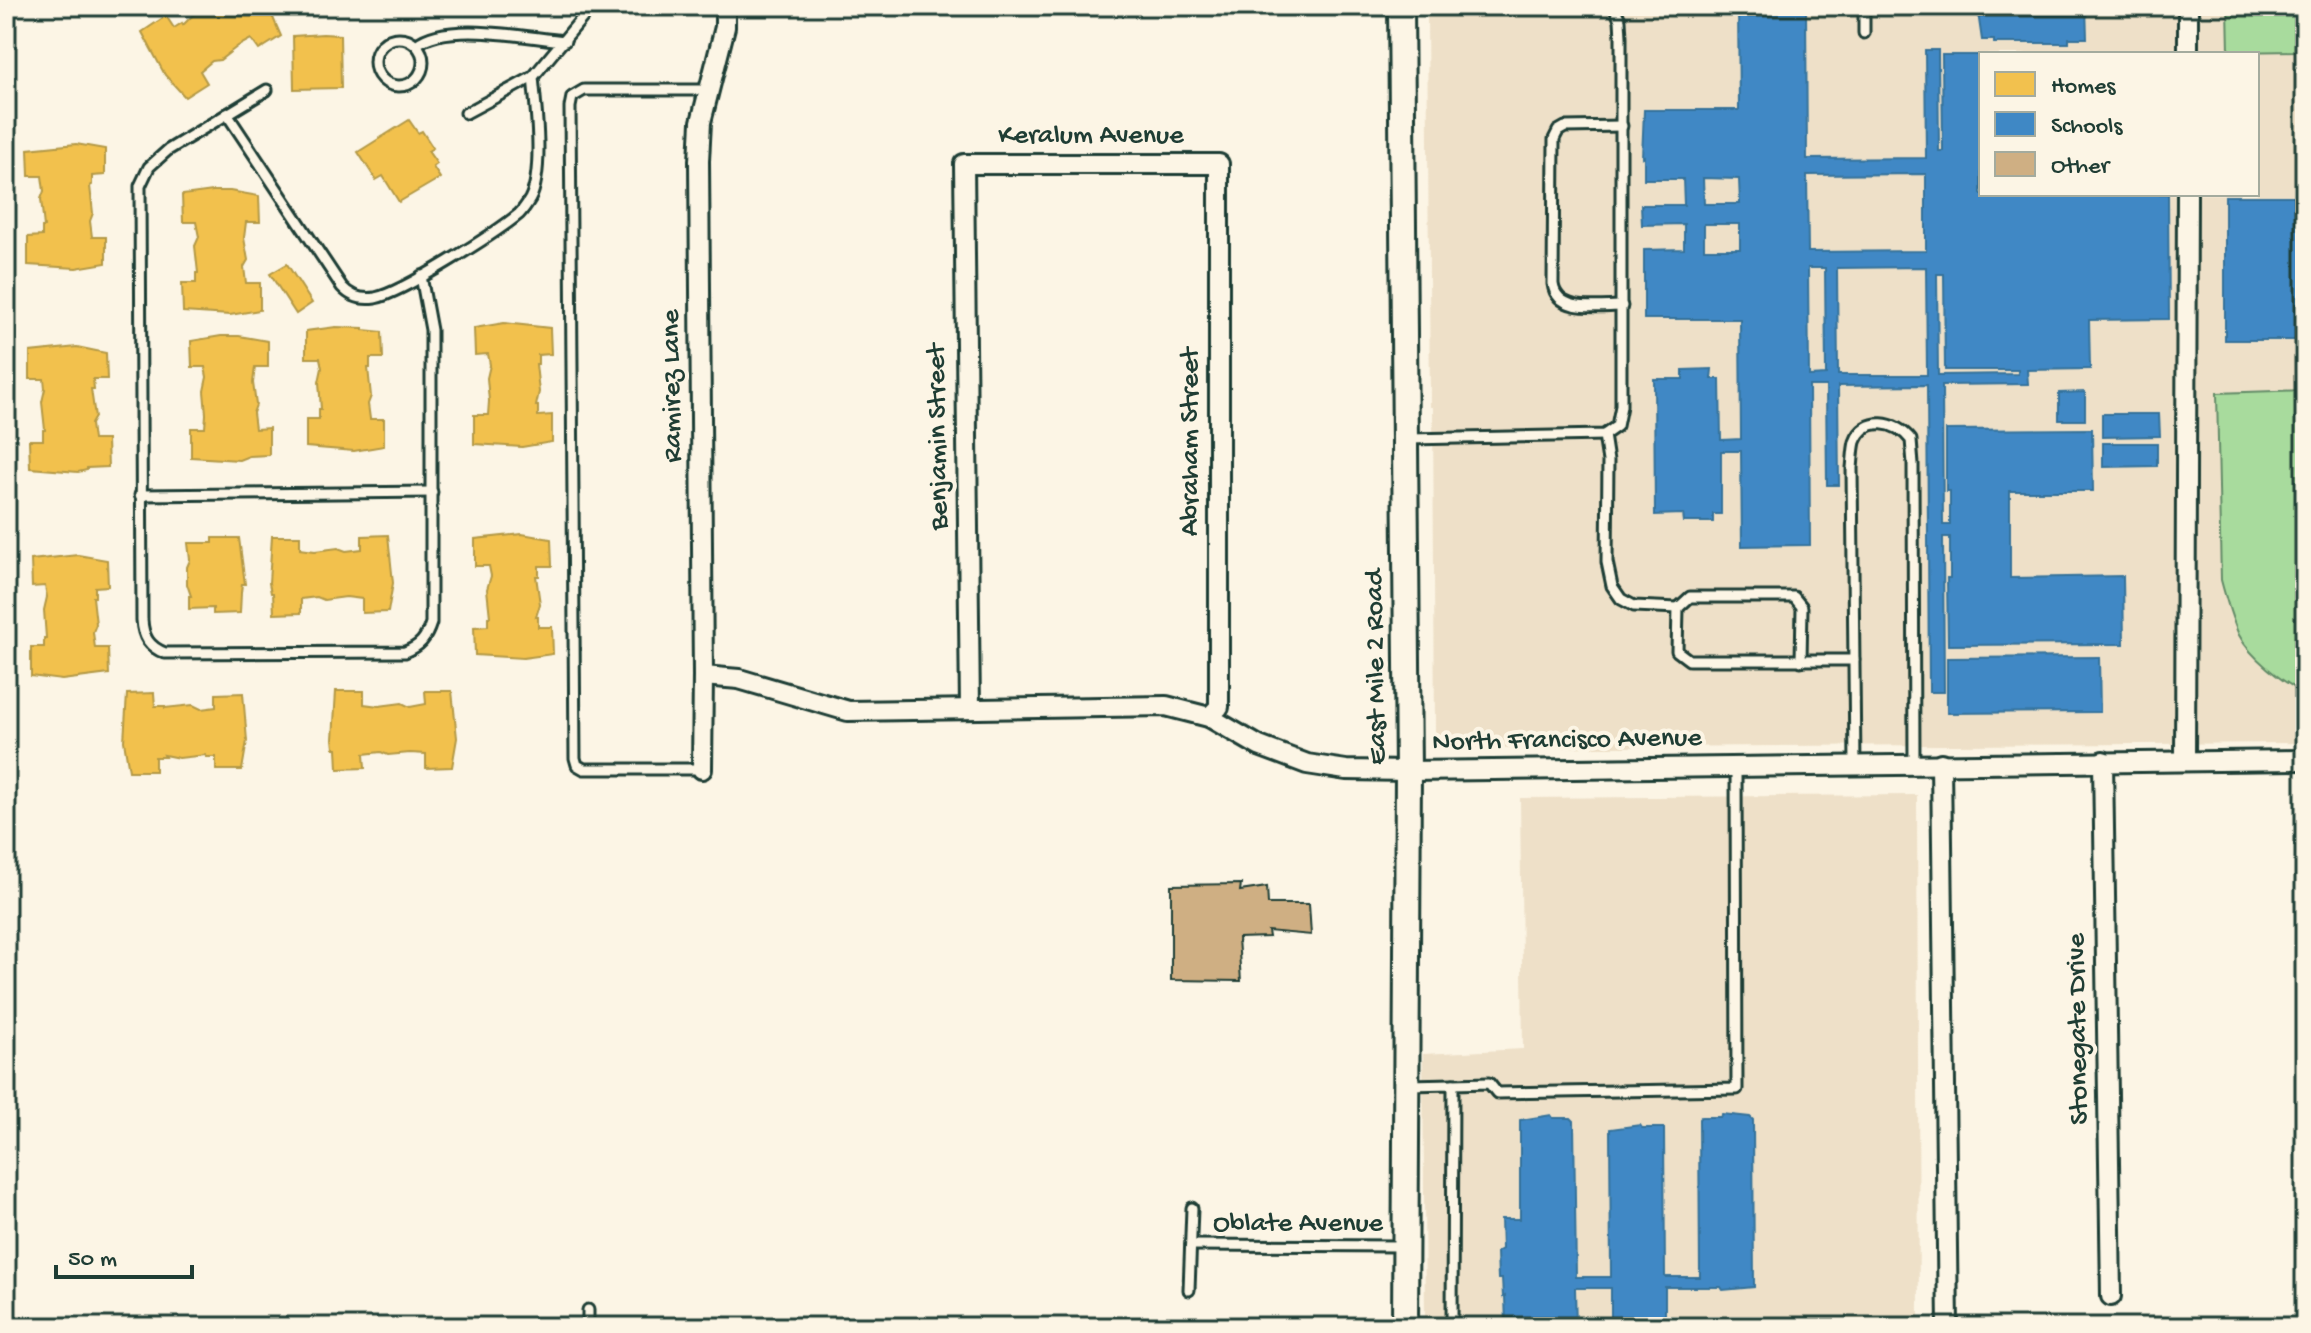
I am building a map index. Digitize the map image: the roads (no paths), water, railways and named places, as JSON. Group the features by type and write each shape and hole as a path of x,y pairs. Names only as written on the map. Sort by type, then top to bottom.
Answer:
{"main road":[{"name":"East Mile 2 Road","path":"1401,6 1408,771 1405,1327"}],"street":[{"name":"Ramirez Lane","path":"702,769 699,161 701,122 725,27 725,6"},
{"path":"2188,6 2188,52"},
{"name":"Keralum Avenue","path":"964,164 1219,164"},
{"name":"Benjamin Street","path":"964,164 970,709"},
{"name":"Abraham Street","path":"1209,717 1219,707 1219,164"},
{"path":"2185,761 2187,196"},
{"name":"North Francisco Avenue","path":"703,676 739,679 848,711 1166,706 1209,717 1259,746 1307,764 1346,770 2305,760"},
{"name":"Stonegate Drive","path":"2103,761 2111,1296"},
{"path":"1941,763 1948,1327"}],"lane":[{"path":"466,113 533,77 583,17 584,6"},
{"path":"1864,6 1864,33"},
{"path":"1405,439 1604,435 1617,426 1620,415 1622,306 1619,8"},
{"path":"416,45 442,33 480,33 565,41"},
{"path":"402,38 416,45 423,59 416,79 402,86 382,79 375,64 376,55 386,42 402,38"},
{"path":"227,114 348,294 364,299 380,297 421,276 520,213 528,203 536,177 533,77"},
{"path":"267,90 159,157 149,167 140,186 142,631 154,649 165,653 405,652 418,647 426,637 431,623 431,330 421,276"},
{"path":"702,769 584,769 577,765 575,758 570,107 572,97 584,90 708,90"},
{"path":"1622,126 1565,127 1558,131 1554,139 1553,284 1557,297 1569,305 1622,306"},
{"path":"1855,765 1853,453 1856,440 1865,429 1873,424 1885,423 1896,426 1911,440 1914,764"},
{"path":"1604,435 1608,461 1607,562 1612,586 1621,599 1634,606 1678,608"},
{"path":"140,495 432,492"},
{"path":"1801,661 1802,607 1794,597 1690,597 1678,608 1677,651 1684,659 1801,661 1854,660"},
{"path":"1406,1085 1489,1083 1497,1093 1737,1089 1736,766"},
{"path":"1452,1327 1453,1084"},
{"name":"Oblate Avenue","path":"1189,1290 1192,1208"},
{"name":"Oblate Avenue","path":"1191,1245 1405,1246"},
{"path":"588,1310 588,1327"}]}
